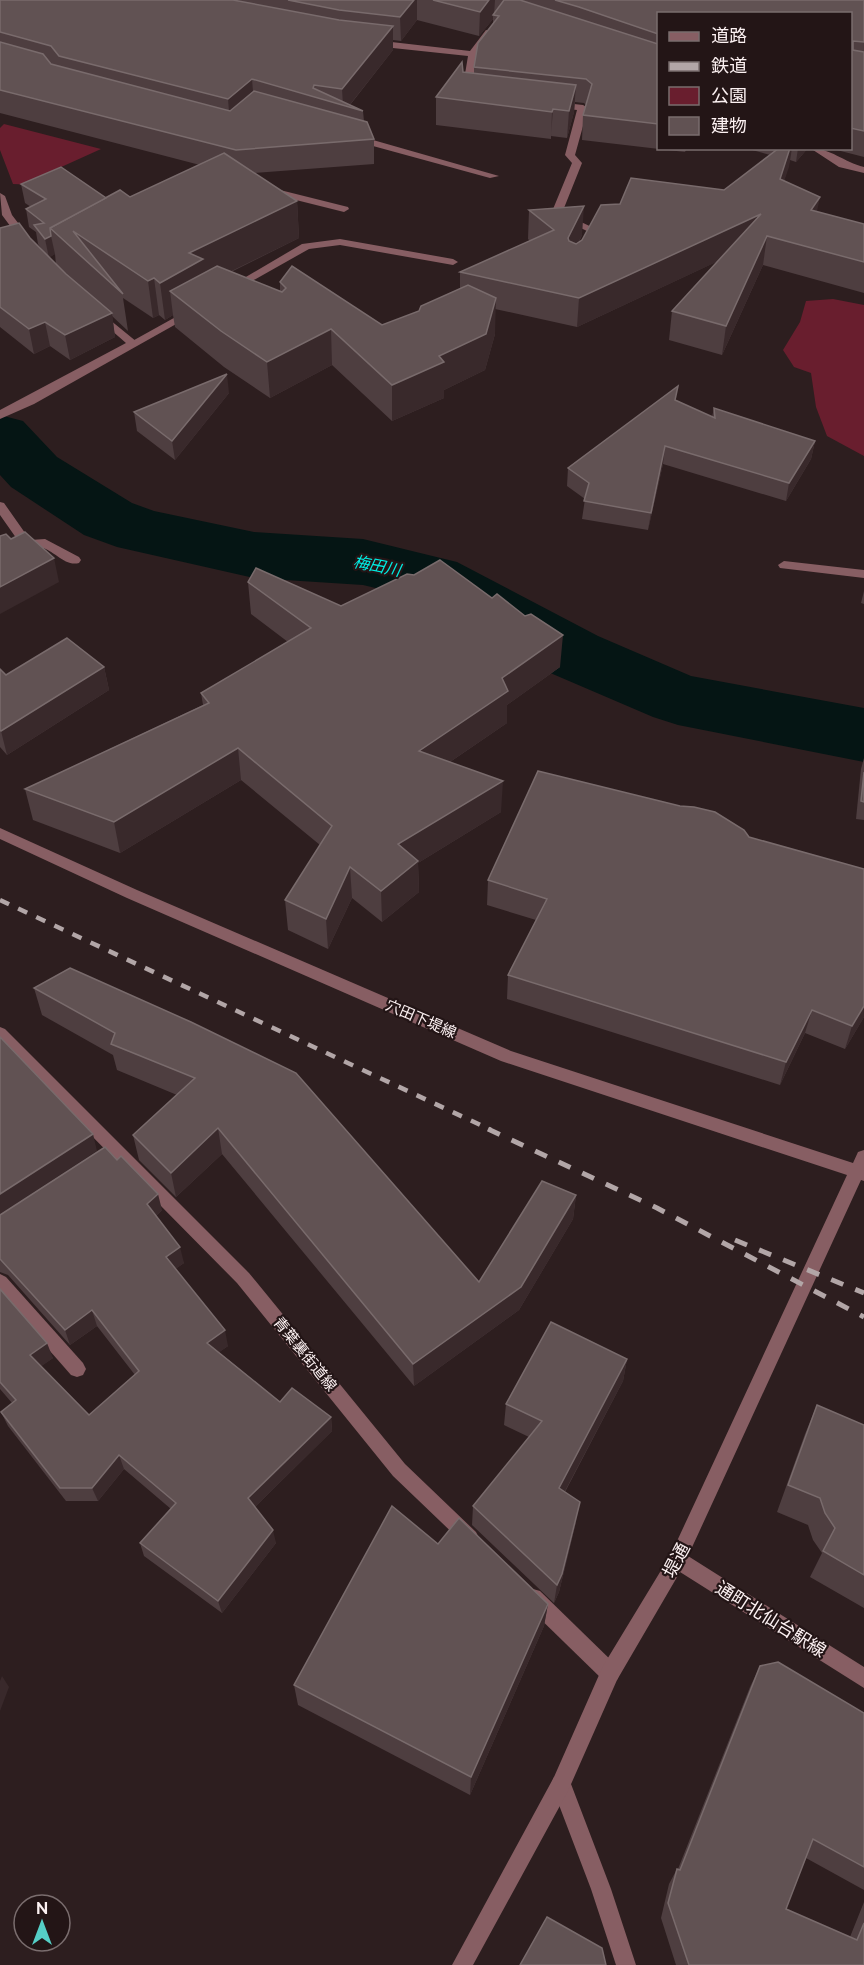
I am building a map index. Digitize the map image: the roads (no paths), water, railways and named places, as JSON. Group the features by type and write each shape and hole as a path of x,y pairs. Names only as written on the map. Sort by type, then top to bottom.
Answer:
{"street":[{"path":"478,96 466,95 473,54 497,23"},
{"path":"362,41 473,54"},
{"path":"548,104 583,108 570,155 577,163 556,214 593,230 578,259"},
{"path":"345,135 494,176"},
{"path":"818,150 843,165 864,170"},
{"path":"253,186 345,208"},
{"path":"0,196 7,215 32,248"},
{"path":"224,292 306,246 340,243 453,262"},
{"path":"0,415 30,401 204,304"},
{"path":"88,305 133,344"},
{"path":"0,506 27,545"},
{"path":"0,556 41,542 75,560"},
{"path":"784,565 864,574"},
{"name":"穴田下堤線","path":"0,833 132,894 506,1056 861,1167"},
{"name":"青葉裏街道線","path":"0,1033 117,1148 243,1278 399,1470 482,1550"},
{"path":"97,1161 117,1148"},
{"name":"堤通","path":"462,1965 561,1784 610,1673 677,1560 861,1167"},
{"path":"0,1282 77,1369"},
{"name":"通町北仙台駅線","path":"677,1560 864,1678"},
{"path":"524,1589 610,1673"},
{"path":"561,1784 601,1889 626,1965"}],"waterway":[{"name":"梅田川","path":"0,435 34,472 108,519 141,531 254,555 363,562 433,578 573,654 678,699 864,735"}],"railway":[{"path":"0,900 491,1130"},
{"path":"488,1129 657,1208 864,1317"},
{"path":"735,1240 864,1293"}]}
